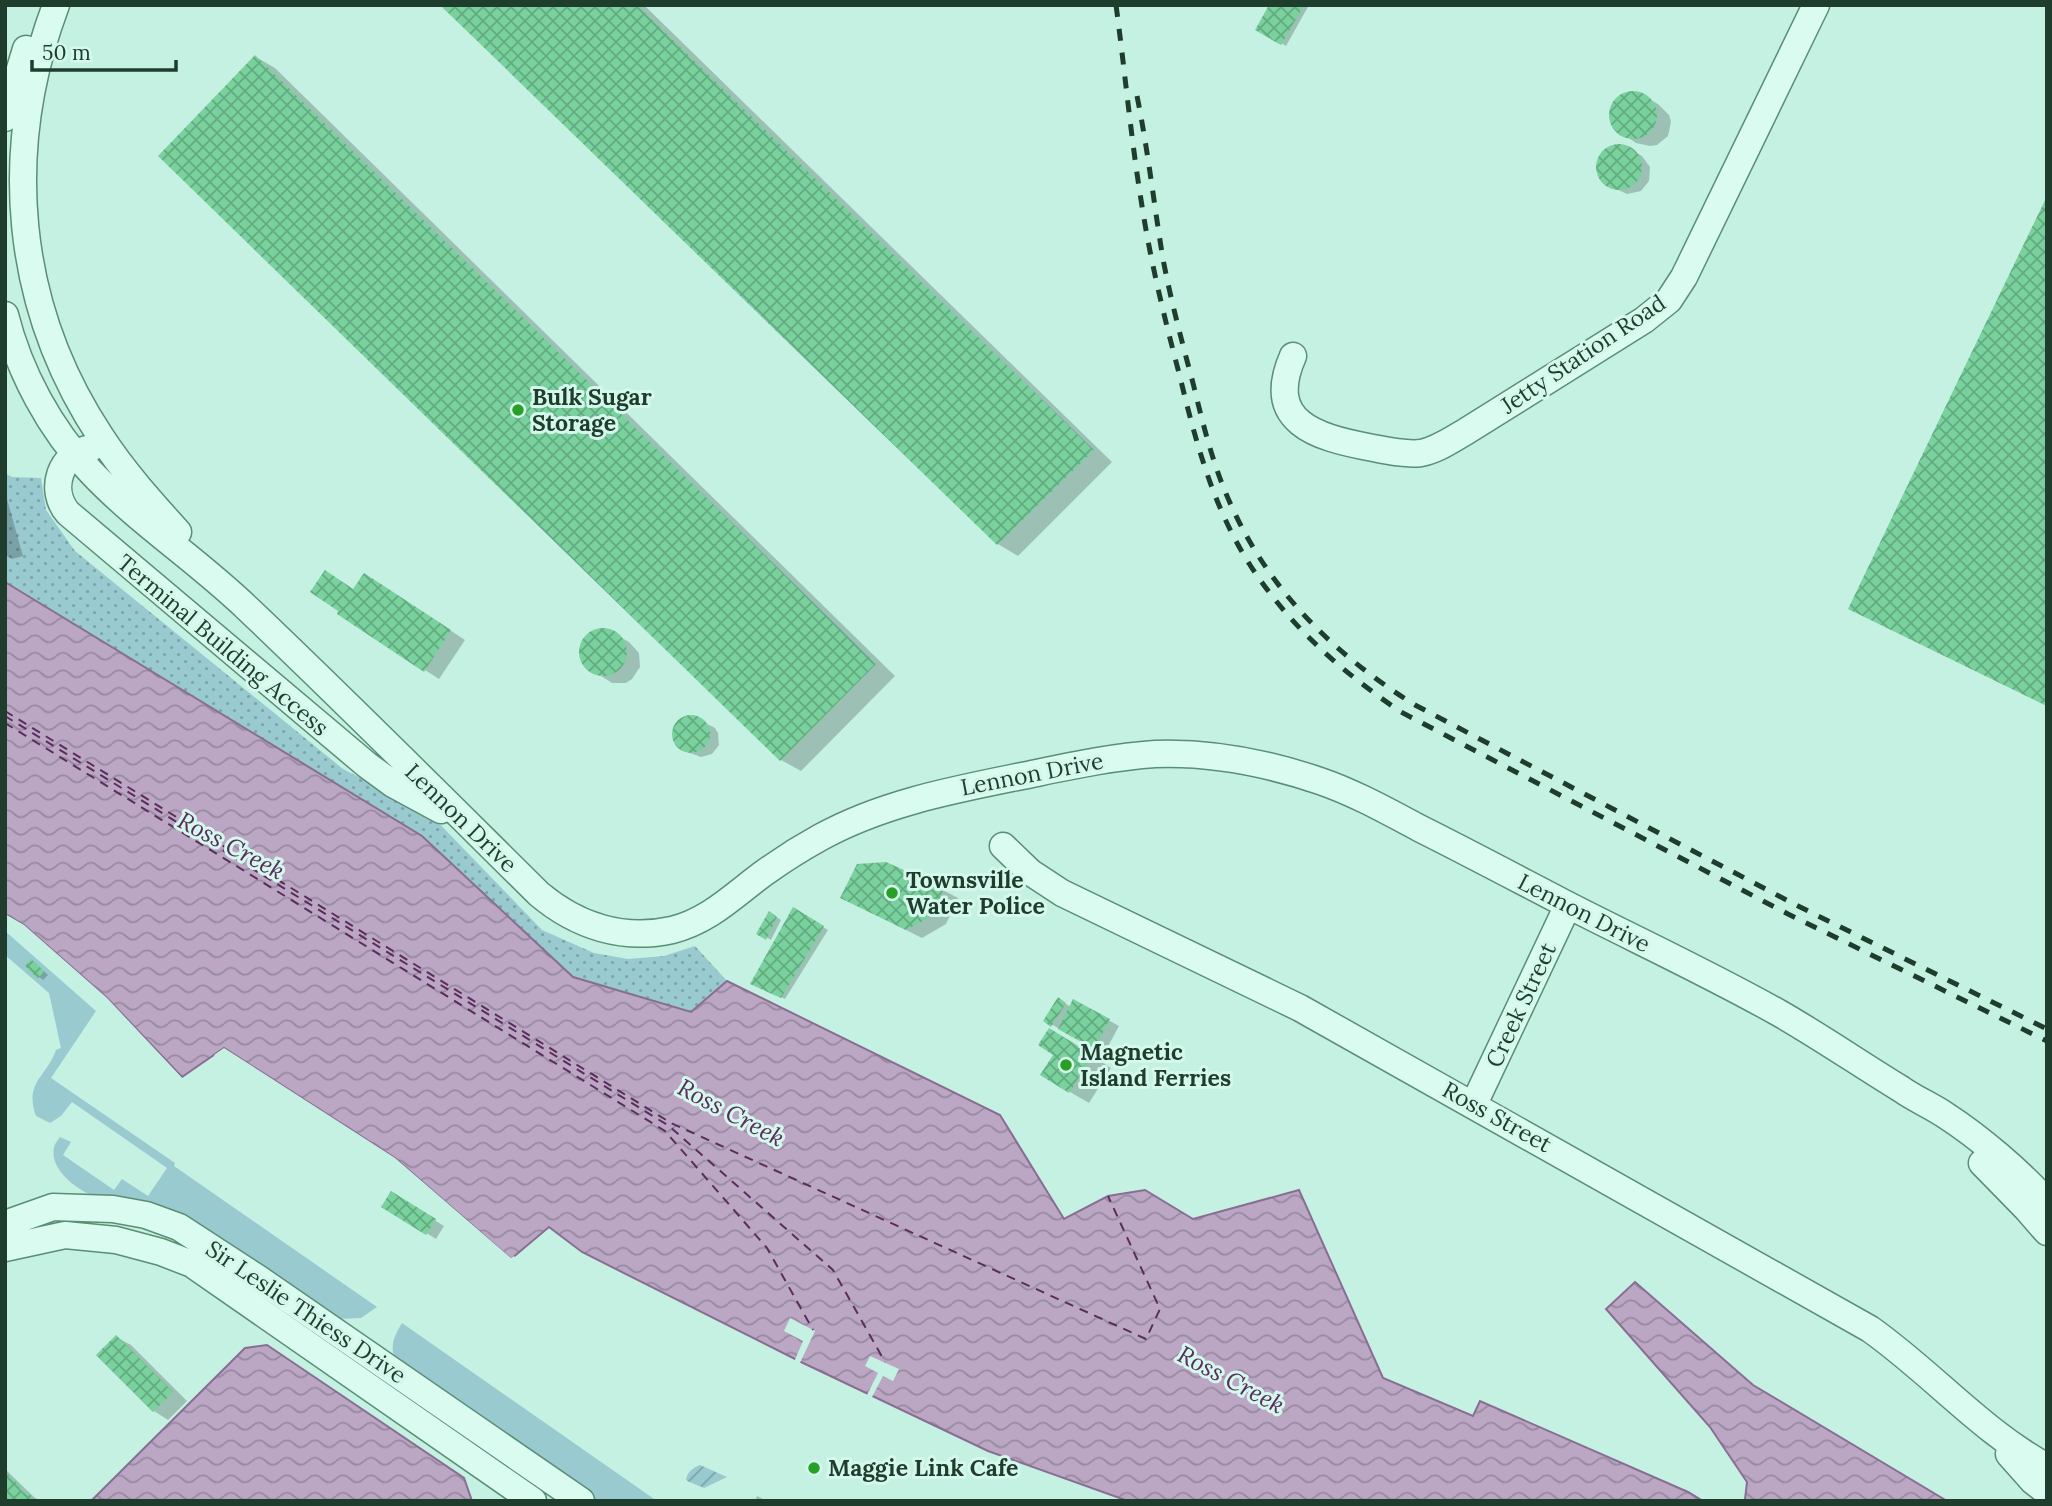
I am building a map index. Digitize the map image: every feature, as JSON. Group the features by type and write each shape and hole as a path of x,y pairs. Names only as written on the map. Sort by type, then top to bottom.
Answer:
{"street":[{"path":"5,118 24,53 44,5"},
{"name":"Lennon Drive","path":"56,5 42,48 28,109 16,246 37,293 47,328 87,414 109,449 159,510 245,606 539,894 565,914 613,932 631,934 675,929 704,918 767,870 855,820 905,802 984,783 1107,759 1158,754 1193,755 1260,764 1326,783 1380,807 1752,998 1949,1117 2023,1177 2047,1202"},
{"name":"Jetty Station Road","path":"1293,356 1284,381 1286,399 1291,411 1306,427 1336,441 1421,453 1465,432 1644,320 1669,300 1688,269 1816,5"},
{"name":"Lennon Drive","path":"5,315 26,371 57,428 75,453 104,485 245,606"},
{"path":"57,428 87,414"},
{"path":"75,453 90,448 109,449"},
{"name":"Terminal Building Access","path":"75,453 65,463 59,478 58,491 61,505 72,517 367,765 393,784 470,827"},
{"name":"Ross Street","path":"1003,846 1030,872 1062,893 1300,1008 1870,1329 1975,1416 2026,1455 2047,1467"},
{"name":"Creek Street","path":"1474,1104 1569,905"},
{"name":"Lennon Drive","path":"1903,1091 2004,1185 2047,1232"},
{"name":"Sir Leslie Thiess Drive","path":"5,1223 53,1207 113,1209 146,1215 179,1227 581,1501"},
{"name":"Sir Leslie Thiess Drive","path":"5,1248 65,1235 116,1240 161,1252 192,1264 533,1501"},
{"name":"Ross Street","path":"1975,1416 2021,1469 2047,1492"}],"shaded area":[{"path":"5,473 12,477 41,478 46,510 75,551 343,769 430,814 542,930 594,953 628,959 664,956 695,946 727,981 691,1012 573,977 422,836 5,582"},
{"path":"5,931 96,1011 51,1078 377,1307 361,1318 337,1319 89,1194 66,1178 54,1156 54,1146 60,1137 71,1142 63,1155 114,1190 122,1179 148,1196 167,1168 72,1102 61,1116 50,1123 36,1116 33,1105 34,1088 56,1050 61,1048 49,993 5,955"},
{"path":"402,1323 657,1501 595,1501 399,1365 393,1344"},
{"path":"700,1465 727,1477 704,1488 687,1481 689,1472"}],"water":[{"name":"Ross Creek","path":"5,582 422,836 573,977 691,1012 727,981 1000,1115 1064,1219 1108,1196 1145,1190 1193,1219 1299,1190 1383,1378 1473,1416 1480,1401 1703,1501 1128,1501 988,1451 801,1362 582,1252 549,1227 511,1259 395,1158 224,1048 182,1077 107,998 24,925 5,914"},
{"path":"1635,1282 1753,1385 1947,1501 1743,1501 1747,1482 1710,1427 1606,1309"},
{"path":"267,1345 464,1478 472,1501 91,1501 245,1348"}],"pier":[{"path":"5,914 24,925 107,998 184,1080 179,1080 104,1000 22,928 5,918"},
{"path":"224,1048 395,1158 511,1258 514,1256 516,1259 509,1261 393,1161 224,1052 216,1058 214,1055"},
{"path":"790,1318 815,1331 799,1365 794,1362 803,1341 784,1331"},
{"path":"870,1356 899,1369 893,1381 883,1376 871,1399 866,1397 878,1373 865,1366"}],"building":[{"path":"440,5 637,5 1094,450 997,545"},
{"path":"1269,5 1304,5 1281,45 1255,30"},
{"name":"Bulk Sugar Storage","path":"255,55 876,664 780,761 158,156"},
{"path":"1633,91 1650,98 1657,115 1650,132 1633,139 1616,132 1609,115 1616,98"},
{"path":"1619,144 1635,151 1642,167 1635,183 1619,190 1603,183 1596,167 1603,151"},
{"path":"2047,196 2047,706 1848,609"},
{"path":"325,570 353,589 364,573 451,630 424,672 337,614 338,611 310,592"},
{"path":"603,628 620,635 627,652 620,669 603,676 586,669 579,652 586,635"},
{"path":"691,715 704,721 710,734 704,747 691,753 678,747 672,734 678,721"},
{"name":"Townsville Water Police","path":"886,862 944,888 932,916 906,930 840,898 857,864"},
{"path":"793,907 824,926 781,998 750,984"},
{"path":"769,911 777,917 766,940 756,934"},
{"path":"31,959 44,971 38,979 25,966"},
{"path":"1058,997 1066,1003 1051,1027 1043,1021"},
{"path":"1073,999 1110,1019 1094,1049 1058,1029"},
{"name":"Magnetic Island Ferries","path":"1049,1028 1093,1055 1069,1093 1040,1075 1053,1055 1038,1045"},
{"path":"391,1191 436,1219 426,1235 381,1207"},
{"path":"116,1335 173,1392 153,1412 96,1355"},
{"path":"5,1472 24,1493 26,1491 37,1501 5,1501"}],"ferry route":[{"path":"5,711 671,1123 1146,1339 1160,1309 1108,1196"},
{"path":"5,716 669,1126 833,1270 885,1362"},
{"path":"5,723 665,1131 767,1248 813,1330"}],"railway":[{"path":"1116,5 1146,228 1193,429 1218,504 1229,528 1256,574 1304,633 1341,667 1401,712 1788,914 2047,1041"},
{"path":"1137,96 1166,275 1214,460 1231,505 1247,537 1285,593 1308,619 1358,665 1415,705 1796,905 2047,1029"}],"place":[{"name":"Bulk Sugar Storage","path":"518,410"},
{"name":"Townsville Water Police","path":"892,893"},
{"name":"Magnetic Island Ferries","path":"1066,1065"},
{"name":"Maggie Link Cafe","path":"814,1468"}]}
